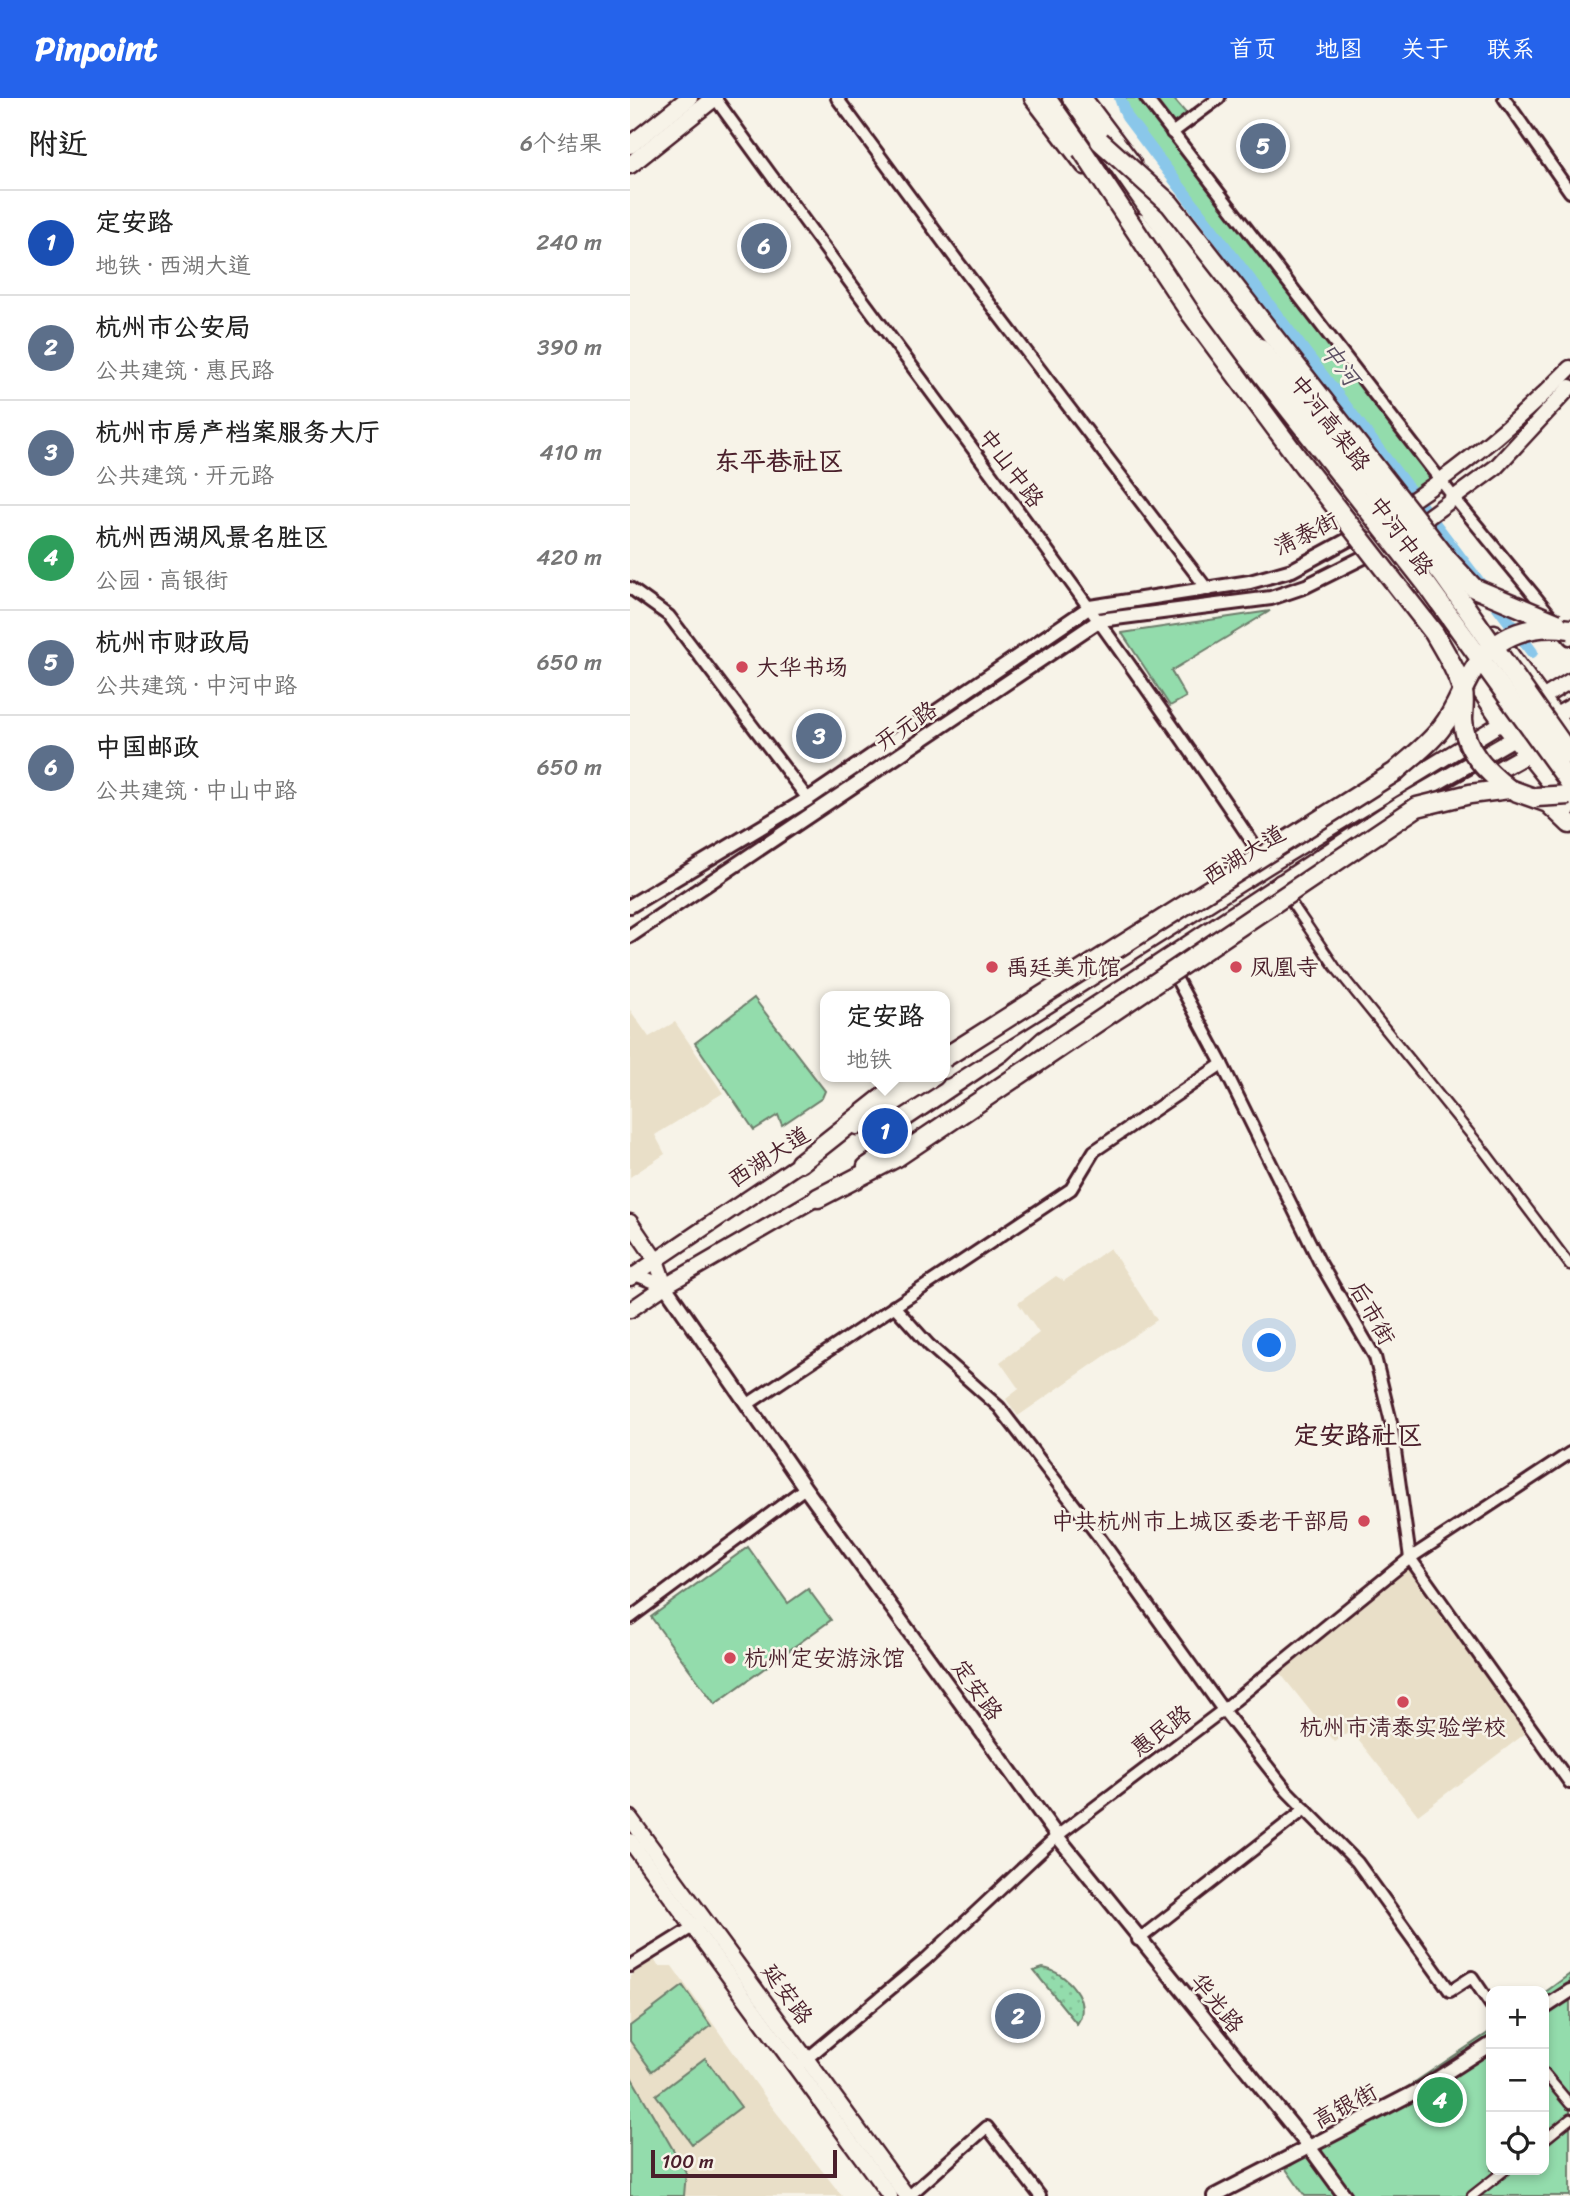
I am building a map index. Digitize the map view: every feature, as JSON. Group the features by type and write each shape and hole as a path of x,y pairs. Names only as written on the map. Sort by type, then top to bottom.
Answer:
{"highway":[{"name":"中河高架路","path":"1046,98 1082,150 1427,584 1570,783"},
{"name":"中河高架路","path":"1072,98 1148,207 1443,575 1570,755"},
{"path":"1100,141 1170,204 1474,589 1570,628"},
{"path":"1082,150 1191,314 1300,461 1434,633 1450,660 1464,694 1463,722 1471,749 1487,772 1509,789 1548,803 1570,824"},
{"path":"950,1054 1395,772 1441,729 1464,694 1475,666 1495,645 1520,631 1549,626 1570,628"},
{"path":"818,1198 897,1157 1417,807 1470,794 1509,789"},
{"path":"1536,797 1570,794"},
{"path":"800,1163 907,1082"}],"main road":[{"path":"630,145 689,98"},
{"path":"630,165 715,98"},
{"name":"中河中路","path":"1033,98 1184,288 1368,528 1502,722 1570,807"},
{"name":"中河中路","path":"1083,98 1418,525 1570,736"},
{"name":"清泰街","path":"1368,528 1437,483 1509,428 1570,368"},
{"name":"清泰街","path":"1383,548 1450,502 1505,458 1570,387"},
{"name":"西湖大道","path":"950,1067 1268,866 1570,681"},
{"path":"630,1310 666,1286 818,1198 1012,1067 1043,1040 1400,804 1570,707"},
{"path":"1280,883 1297,884 1527,754"},
{"name":"西湖大道","path":"632,1273 928,1082"},
{"path":"630,1222 656,1260 666,1286"},
{"name":"延安路","path":"630,1818 699,1924 801,2063 890,2196"},
{"name":"延安路","path":"630,1841 699,1924"},
{"name":"延安路","path":"801,2063 908,2196"}],"street":[{"name":"中山中路","path":"715,98 887,336 1100,620 1268,866"},
{"path":"837,98 957,262 1208,590"},
{"path":"1146,98 1450,502 1570,639"},
{"path":"1172,133 1219,98"},
{"path":"1504,98 1570,192"},
{"name":"清泰街","path":"1090,607 1208,590 1292,570 1368,528"},
{"name":"清泰街","path":"1100,620 1270,598 1306,586 1383,548"},
{"path":"630,588 669,616 808,799"},
{"name":"开元路","path":"630,906 808,799 1090,607"},
{"name":"开元路","path":"630,936 1100,620"},
{"path":"1291,901 1335,967 1458,1117 1570,1265"},
{"name":"后市街","path":"1174,974 1222,1064 1319,1261 1375,1357 1391,1422 1410,1559 1570,1783"},
{"path":"748,1404 1071,1189 1094,1151 1222,1064"},
{"path":"632,1273 666,1286"},
{"name":"定安路","path":"666,1286 805,1488 1057,1836"},
{"path":"894,1306 929,1345 999,1407 1099,1537 1223,1710 1305,1809 1357,1862 1450,1992 1472,1977 1486,1998"},
{"name":"惠民路","path":"801,2063 925,1960 1057,1836 1223,1710 1410,1559 1570,1453"},
{"path":"630,1618 805,1488"},
{"path":"1138,1940 1305,1809"},
{"name":"华光路","path":"1057,1836 1138,1940 1310,2148 1345,2196"},
{"path":"630,1966 699,1924"},
{"path":"1549,2005 1570,1991"},
{"name":"高银街","path":"1214,2196 1421,2089 1486,2047"},
{"path":"1549,2079 1570,2104"},
{"path":"1549,2136 1570,2119"},
{"path":"908,2196 987,2127 1040,2196"},
{"path":"1472,2196 1499,2175"}],"shaded area":[{"path":"630,1010 649,1037 675,1022 723,1093 655,1135 665,1154 630,1177"},
{"path":"1110,1248 1157,1320 1018,1416 1006,1399 1019,1389 1000,1362 1039,1333 1018,1303 1056,1276 1064,1281"},
{"name":"杭州市清泰实验学校","path":"1409,1568 1526,1733 1418,1815 1351,1731 1335,1742 1280,1673"},
{"path":"654,1959 658,1966 672,1966 773,2108 842,2196 630,2196 630,1976"}],"green space":[{"path":"1122,98 1173,98 1191,119 1173,133 1441,481 1404,503 1127,117"},
{"path":"1270,611 1171,671 1186,697 1170,706 1122,633"},
{"path":"754,998 825,1091 822,1098 782,1125 778,1115 754,1130 695,1043"},
{"name":"杭州定安游泳馆","path":"748,1547 788,1603 808,1589 831,1620 715,1704 651,1617"},
{"path":"1043,1968 1060,1975 1075,1989 1082,2006 1077,2024 1034,1971"},
{"path":"1570,1974 1570,2196 1305,2196 1286,2169 1486,2034 1486,2175 1549,2175 1549,1989"},
{"path":"683,1986 711,2026 652,2071 630,2041 630,2026"},
{"path":"705,2058 741,2107 692,2144 656,2095"},
{"path":"630,2075 686,2172 684,2196 630,2196"}],"waterway":[{"name":"中河","path":"1120,98 1127,117 1532,652"}],"place":[{"name":"杭州市财政局","path":"1263,146"},
{"name":"中国邮政","path":"764,246"},
{"name":"大华书场","path":"742,667"},
{"name":"杭州市房产档案服务大厅","path":"819,736"},
{"name":"禹廷美术馆","path":"992,967"},
{"name":"凤凰寺","path":"1236,967"},
{"name":"定安路","path":"885,1131"},
{"name":"中共杭州市上城区委老干部局","path":"1364,1521"},
{"name":"杭州定安游泳馆","path":"730,1658"},
{"name":"杭州市清泰实验学校","path":"1403,1702"},
{"name":"杭州市公安局","path":"1018,2016"},
{"name":"杭州西湖风景名胜区","path":"1440,2100"}],"district":[{"name":"东平巷社区","path":"779,461"},
{"name":"定安路社区","path":"1358,1435"}]}
